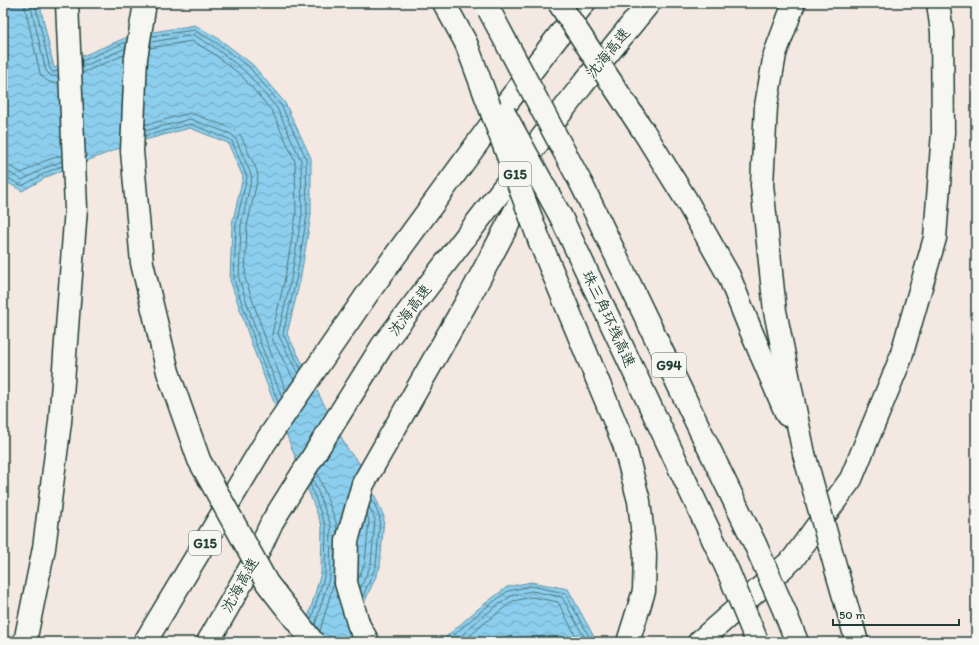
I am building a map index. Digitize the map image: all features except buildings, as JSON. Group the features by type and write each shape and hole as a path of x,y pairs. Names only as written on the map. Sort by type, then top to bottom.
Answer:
{"highway":[{"path":"25,642 44,548 60,422 76,208 67,3"},
{"path":"145,3 136,58 132,151 142,263 168,372 199,460 267,583 313,642"},
{"name":"珠三角环线高速","path":"444,3 560,217 728,571 757,640"},
{"path":"559,3 644,132 685,198 729,276 804,454"},
{"name":"G15","path":"145,642 264,444 368,293 506,104 584,3"},
{"name":"沈海高速","path":"208,642 253,563 272,522 382,346 583,84 649,3"},
{"path":"794,3 775,54 766,106 762,185 775,311 804,454 857,642"},
{"path":"700,642 793,559 850,479 900,360 935,238 943,132 942,32 938,3"},
{"name":"G94","path":"487,7 582,186 755,544 797,642"},
{"path":"466,43 540,242 624,444 639,501 645,554 644,591 628,642"},
{"path":"368,642 359,626 346,583 347,541 363,484 470,296 583,84"}],"water":[{"path":"3,3 37,3 40,5 54,68 130,36 195,25 219,39 252,64 285,103 311,158 311,215 300,281 287,334 348,450 362,466 384,517 380,567 354,626 352,642 301,642 321,573 322,526 253,348 230,280 232,224 243,177 228,143 190,128 130,144 49,176 22,191 5,181 3,175"},
{"path":"531,582 568,589 593,635 594,642 440,642 478,609 507,587"}]}
